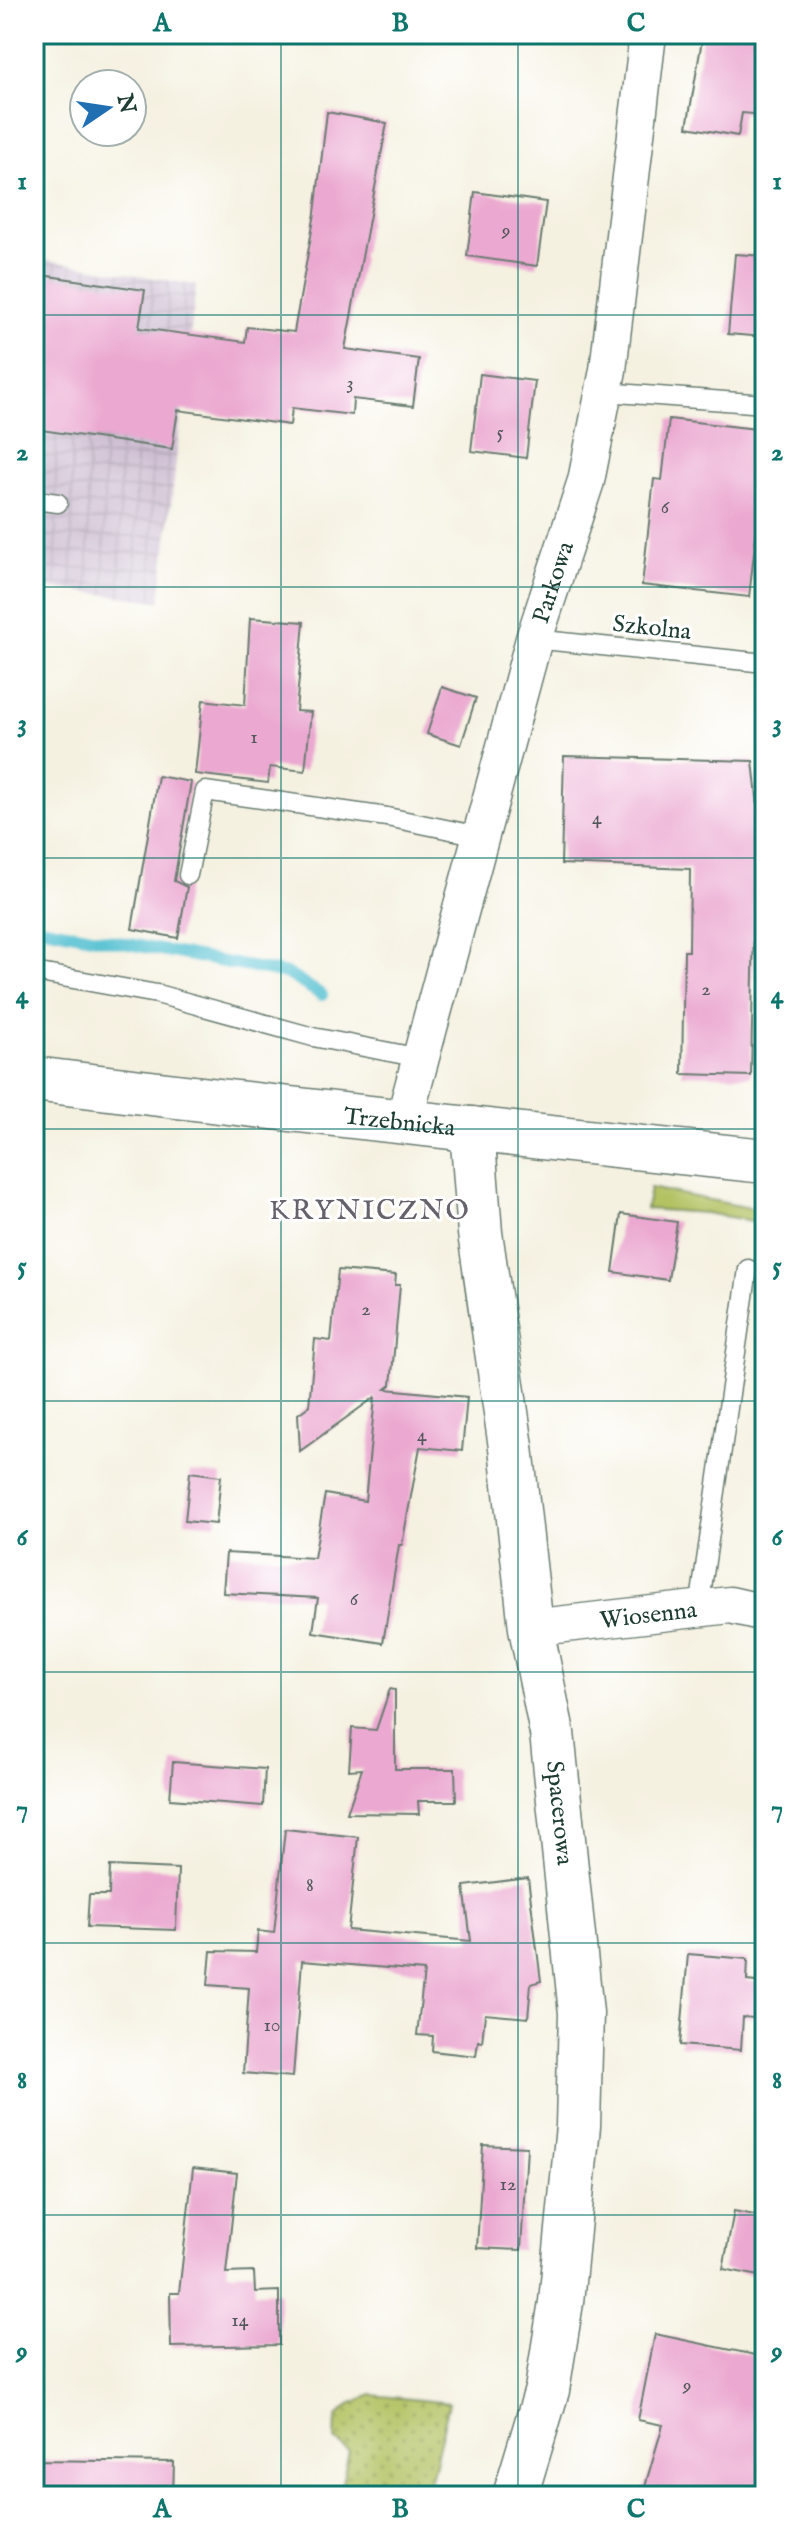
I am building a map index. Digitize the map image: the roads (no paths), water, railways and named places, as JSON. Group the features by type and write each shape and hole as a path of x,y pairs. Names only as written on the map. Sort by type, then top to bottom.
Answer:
{"street":[{"name":"Parkowa","path":"404,1120 534,639 586,481 604,392 648,34"},
{"name":"Trzebnicka","path":"34,1079 765,1161"},
{"name":"Spacerowa","path":"472,1129 480,1233 511,1447 531,1628 552,1733 581,2013 578,2126 561,2302 547,2390 515,2496"},
{"name":"Wiosenna","path":"531,1628 730,1605 765,1613"}],"lane":[{"path":"604,392 765,404"},
{"path":"34,500 58,503"},
{"name":"Szkolna","path":"534,639 765,663"},
{"path":"188,875 205,791 387,817 480,836"},
{"path":"34,972 157,994 313,1037 420,1058"},
{"path":"699,1609 748,1269"}],"waterway":[{"path":"34,926 287,974 322,995"}],"district":[{"name":"KRYNICZNO","path":"370,1209"}]}
